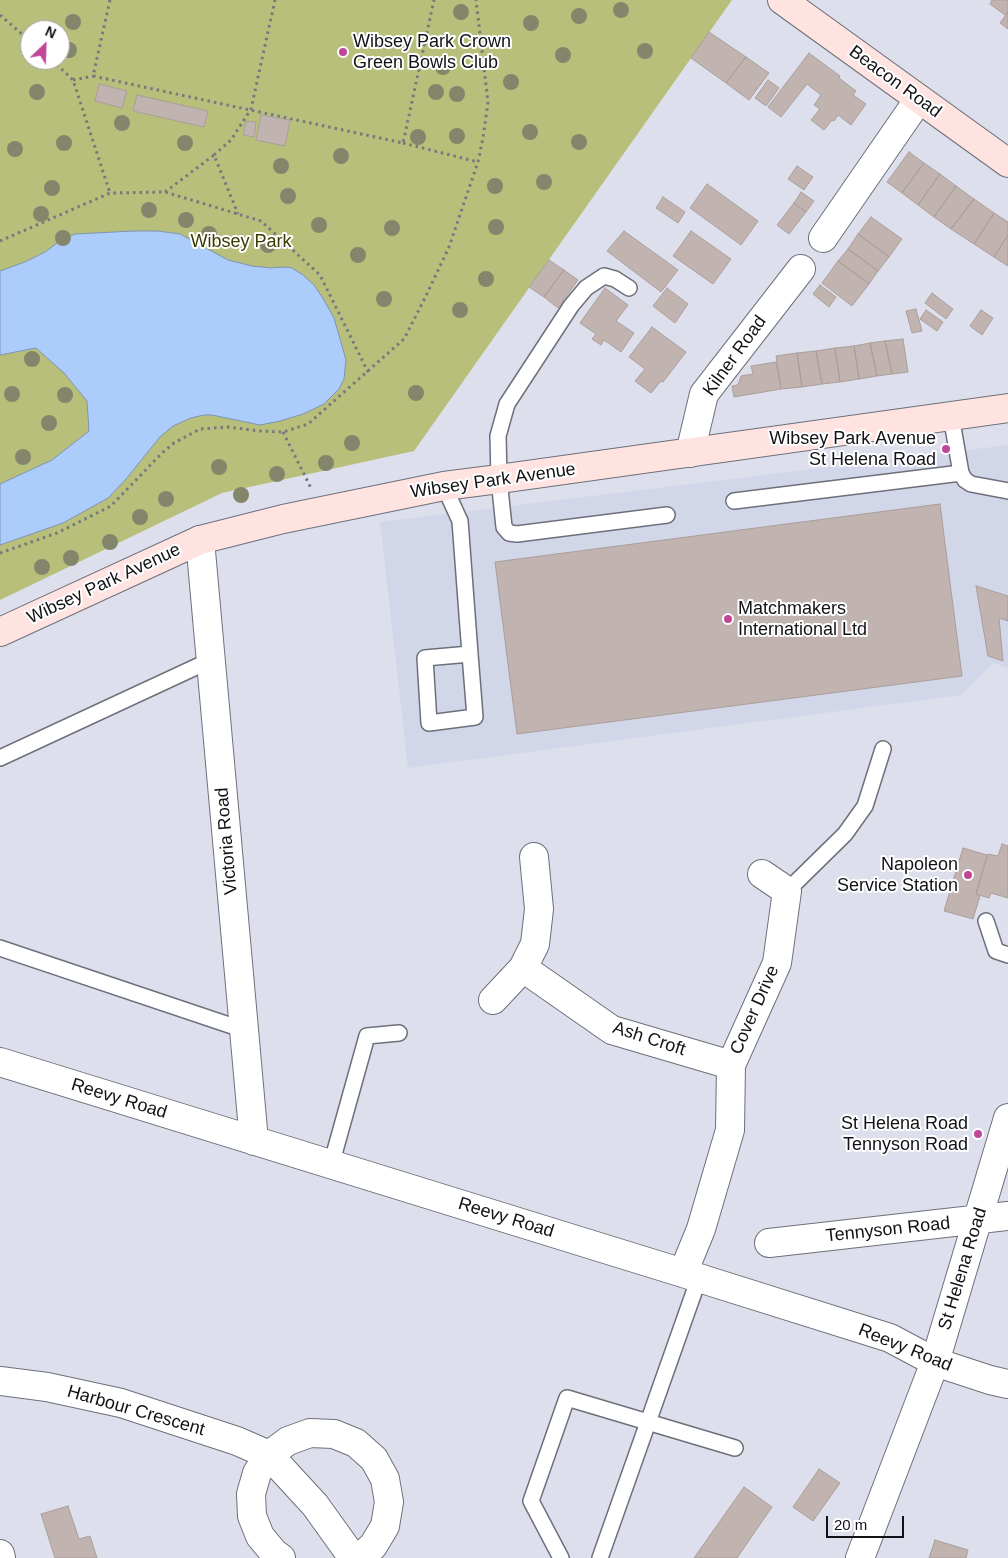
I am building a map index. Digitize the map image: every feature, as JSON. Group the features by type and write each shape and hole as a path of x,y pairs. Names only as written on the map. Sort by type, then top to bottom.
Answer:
{"street":[{"name":"Beacon Road","path":"782,0 1008,163"},
{"path":"823,238 919,99"},
{"name":"Kilner Road","path":"690,453 704,394 801,270"},
{"name":"Wibsey Park Avenue","path":"0,632 200,540 283,519 444,486 1008,408"},
{"name":"Victoria Road","path":"200,540 254,1141"},
{"path":"493,1000 523,968 535,944 539,909 534,857"},
{"path":"762,874 787,891"},
{"name":"Cover Drive","path":"691,1275 701,1229 730,1130 731,1065 777,963 787,891"},
{"name":"Ash Croft","path":"523,968 612,1030 731,1065"},
{"name":"Reevy Road","path":"0,1062 890,1338 935,1362 1008,1384"},
{"name":"St Helena Road","path":"860,1558 935,1362 1008,1118"},
{"name":"Tennyson Road","path":"769,1243 1008,1216"},
{"name":"Harbour Crescent","path":"0,1381 47,1387 121,1403 237,1441 269,1455 315,1505 353,1558"},
{"path":"281,1558 274,1553 260,1536 252,1516 251,1494 257,1473 269,1455 288,1441 310,1434 334,1434 356,1443 374,1459 385,1479 389,1502 385,1526 373,1546 359,1558"},
{"path":"0,1554 1,1558"}],"lane":[{"path":"629,288 615,279 604,276 586,288 571,306 507,404 498,436 499,479 504,527 509,533 516,534 667,515"},
{"path":"951,416 961,473 965,480 971,484 1008,491"},
{"path":"734,501 961,473"},
{"path":"444,486 460,521 475,717 429,723 424,658 470,654"},
{"path":"0,758 211,660"},
{"path":"787,891 845,834 865,806 883,750"},
{"path":"986,921 996,951 1008,955"},
{"path":"0,948 244,1030"},
{"path":"331,1165 366,1036 399,1033"},
{"path":"600,1558 648,1423 691,1275"},
{"path":"561,1558 531,1501 567,1398 735,1448"}],"path":[{"path":"93,76 110,0"},
{"path":"165,192 231,140 251,109 275,0"},
{"path":"403,143 434,0"},
{"path":"0,553 56,533 111,506 162,453 174,443 200,429 227,427 283,432 308,424 404,339 449,247 478,162 488,102 476,0"},
{"path":"0,15 20,32"},
{"path":"62,70 73,80 110,193"},
{"path":"73,80 93,76 251,109 478,162"},
{"path":"214,154 238,214"},
{"path":"0,241 110,193 165,192 261,221 320,275 368,372"},
{"path":"283,432 323,511"}],"shaded area":[{"path":"1008,445 1008,668 993,663 961,695 408,768 380,522"}],"green space":[{"name":"Wibsey Park","path":"0,0 732,0 414,451 222,493 0,600"}],"water":[{"path":"158,231 180,234 228,260 252,266 292,268 303,275 314,285 334,318 346,360 344,379 339,389 324,404 303,414 280,421 260,425 204,415 191,418 173,426 160,437 108,498 63,523 0,545 0,484 52,460 89,431 87,401 64,373 36,348 0,355 0,271 25,262 75,234"}],"building":[{"path":"992,0 1008,0 1008,12 1005,15 990,4"},
{"path":"1008,12 1008,29 1000,23"},
{"path":"709,32 746,57 726,83 691,58"},
{"path":"809,53 840,76 839,78 856,91 853,95 866,104 851,125 838,115 824,130 811,120 820,109 814,105 821,95 807,84 781,117 768,107"},
{"path":"746,57 769,73 749,100 726,83"},
{"path":"768,80 779,88 766,106 755,98"},
{"path":"99,84 127,91 122,108 95,101"},
{"path":"137,95 208,111 204,127 133,111"},
{"path":"261,115 290,120 285,146 256,140"},
{"path":"246,121 256,122 254,137 243,135"},
{"path":"909,152 924,163 902,193 887,182"},
{"path":"924,163 940,174 918,205 902,193"},
{"path":"797,166 813,177 804,190 788,179"},
{"path":"940,174 956,186 934,217 918,205"},
{"path":"707,184 758,221 741,245 690,208"},
{"path":"956,186 974,199 951,229 934,217"},
{"path":"801,192 814,201 806,212 794,203"},
{"path":"663,197 685,212 678,223 656,208"},
{"path":"974,199 994,213 974,244 951,229"},
{"path":"794,203 806,212 789,234 777,225"},
{"path":"994,213 1008,222 1008,235 994,257 974,244"},
{"path":"871,217 902,239 889,257 858,234"},
{"path":"624,231 678,270 661,292 607,251"},
{"path":"691,231 731,259 713,284 673,256"},
{"path":"858,234 889,257 878,271 848,249"},
{"path":"1008,235 1008,266 994,257"},
{"path":"848,249 878,271 869,284 838,261"},
{"path":"549,260 564,270 544,297 529,287"},
{"path":"838,261 869,284 852,306 822,283"},
{"path":"564,270 578,280 558,308 544,297"},
{"path":"820,285 836,297 829,307 813,294"},
{"path":"605,288 628,305 616,321 634,333 621,352 604,340 601,345 592,339 596,334 580,323"},
{"path":"667,288 688,304 675,323 653,306"},
{"path":"932,293 953,309 946,319 925,303"},
{"path":"916,309 922,331 912,333 906,311"},
{"path":"926,310 943,322 937,331 920,319"},
{"path":"981,310 993,318 982,335 970,326"},
{"path":"652,327 686,352 663,382 661,381 651,393 635,381 645,369 629,357"},
{"path":"903,339 908,372 892,374 885,341"},
{"path":"885,341 892,374 877,376 870,343"},
{"path":"870,343 877,376 859,379 854,346"},
{"path":"854,346 859,379 840,382 835,348"},
{"path":"835,348 840,382 822,384 816,351"},
{"path":"816,351 822,384 802,387 797,353"},
{"path":"797,353 802,387 781,389 776,356"},
{"path":"776,362 781,389 734,397 732,386 738,385 741,376 753,374 751,366"},
{"name":"Matchmakers International Ltd","path":"940,504 962,676 517,734 495,562"},
{"path":"976,586 1008,596 1008,621 999,618 1003,661 988,656"},
{"path":"1002,844 1008,846 1008,898 991,893 989,898 976,894 988,854 998,856"},
{"name":"Napoleon Service Station","path":"963,848 987,855 976,894 980,896 973,919 944,911"},
{"path":"819,1469 840,1483 813,1521 793,1507"},
{"path":"744,1487 772,1507 737,1558 694,1558"},
{"path":"68,1506 79,1539 90,1536 97,1558 55,1558 41,1514"},
{"path":"935,1540 968,1550 966,1558 929,1558"}],"place":[{"name":"Wibsey Park Crown Green Bowls Club","path":"343,52"},
{"name":"Wibsey Park Avenue St Helena Road","path":"946,449"},
{"name":"Matchmakers International Ltd","path":"728,619"},
{"name":"Napoleon Service Station","path":"968,875"},
{"name":"St Helena Road Tennyson Road","path":"978,1134"}]}
